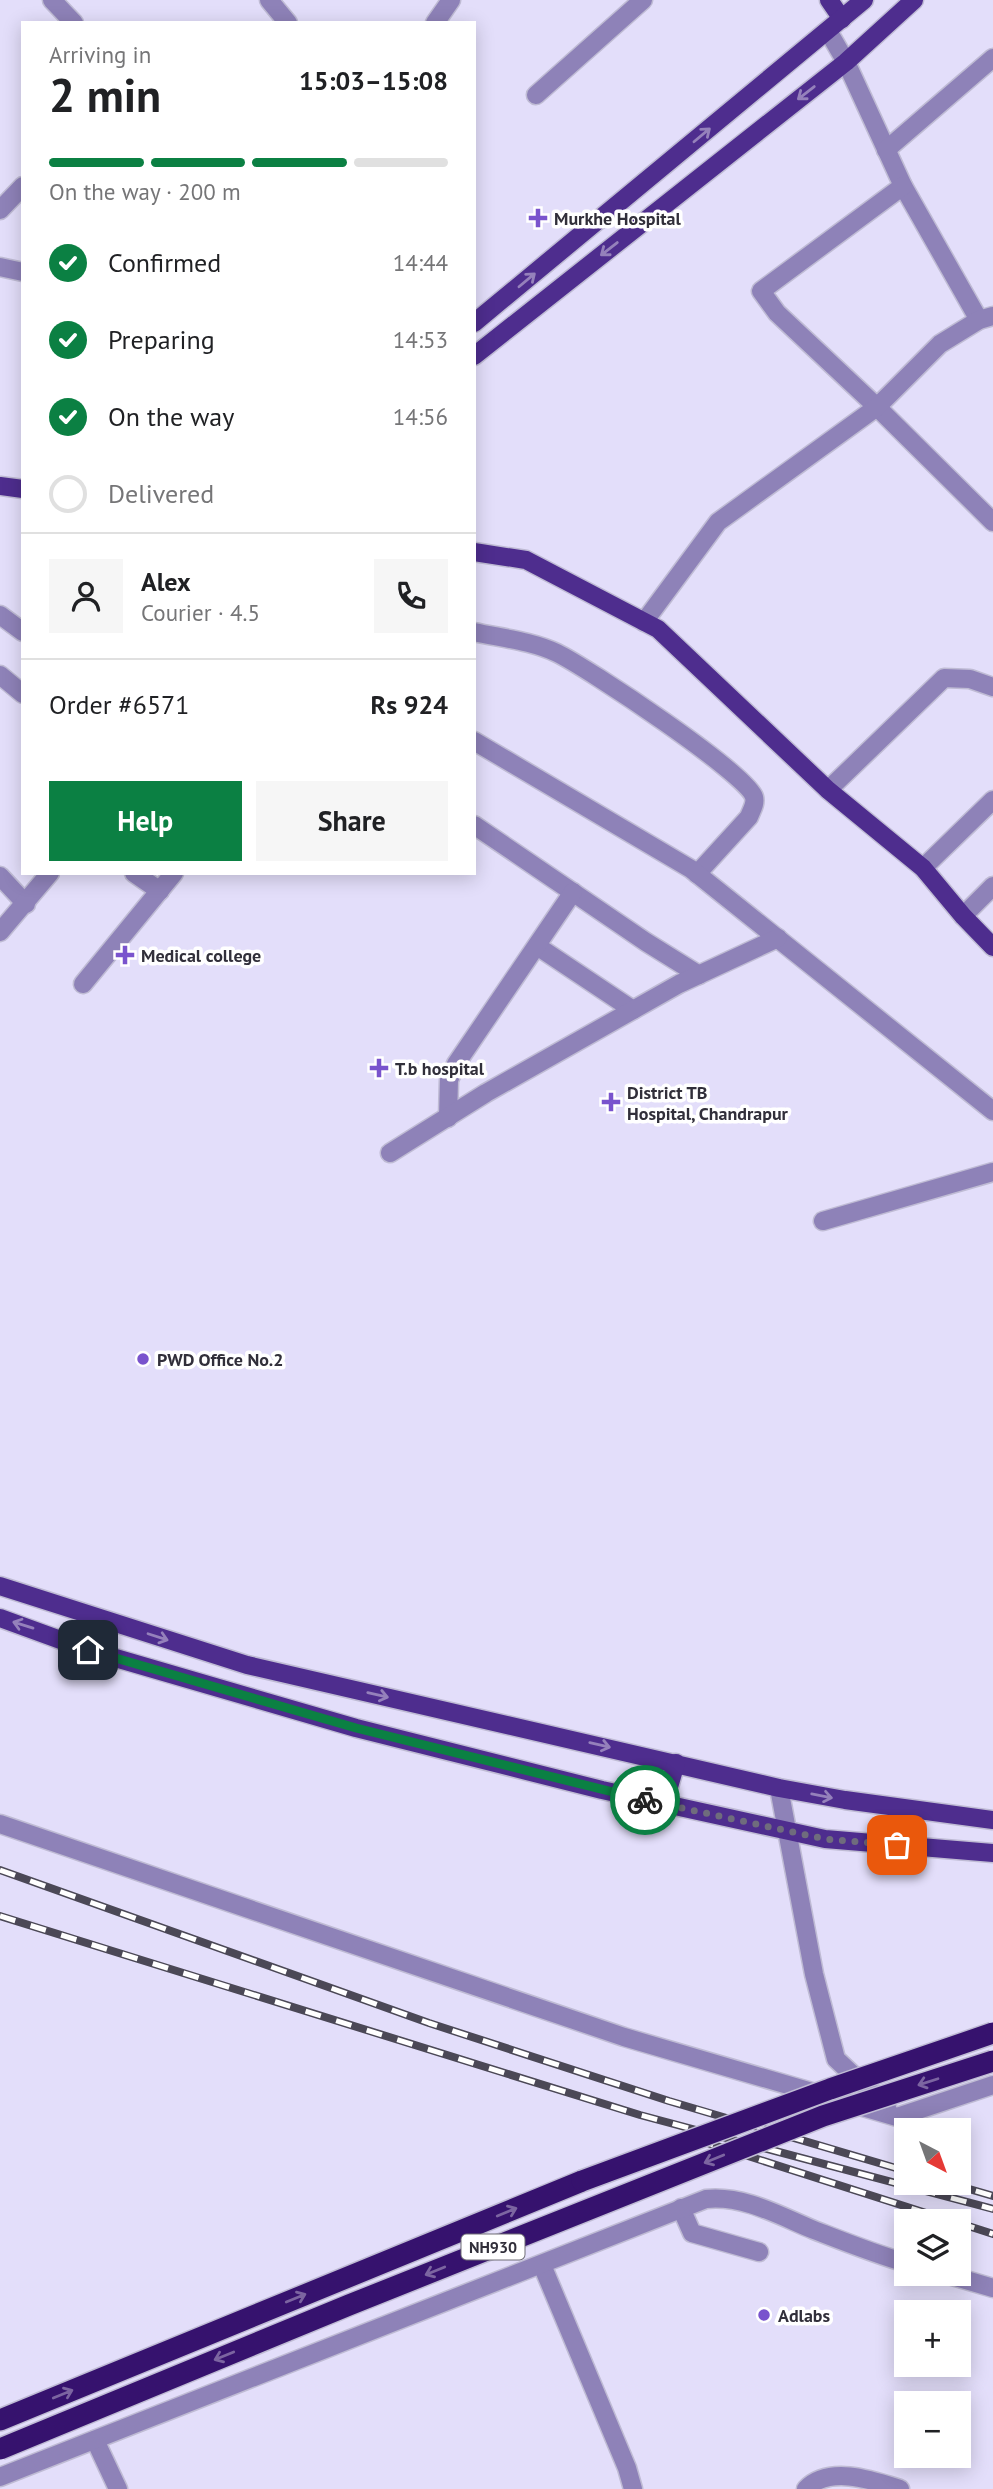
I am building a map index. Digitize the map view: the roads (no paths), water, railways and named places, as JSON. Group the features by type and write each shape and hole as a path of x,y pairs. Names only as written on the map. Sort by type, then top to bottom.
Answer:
{"highway":[{"name":"NH930","path":"0,2420 582,2181 830,2089 993,2033"},
{"name":"NH930","path":"0,2449 349,2305 823,2116 993,2062"}],"main road":[{"path":"829,0 842,19"},
{"path":"476,321 864,0"},
{"path":"476,354 846,62 914,0"},
{"path":"0,486 21,489"},
{"path":"476,552 526,560 658,629 828,790 923,868 993,947"},
{"path":"0,1586 247,1665 779,1788 845,1800 993,1820"},
{"path":"0,1618 88,1650 356,1728 664,1804 825,1839 993,1853"},
{"path":"664,1804 676,1763"}],"street":[{"path":"52,0 72,21"},
{"path":"269,0 286,21"},
{"path":"436,21 451,0"},
{"path":"536,95 641,1"},
{"path":"644,622 718,522 877,407 940,344 986,318 903,186 846,62 828,31"},
{"path":"886,150 993,58"},
{"path":"903,186 761,291 777,313 993,522"},
{"path":"0,210 21,188"},
{"path":"0,267 21,272"},
{"path":"0,615 21,631"},
{"path":"476,632 533,645 565,657 718,759 747,787 754,796 754,806 749,817 697,874"},
{"path":"0,675 21,692"},
{"path":"828,790 944,678 970,679 993,687"},
{"path":"476,742 697,874 993,1111"},
{"path":"923,868 993,800"},
{"path":"476,826 699,975"},
{"path":"0,932 48,875"},
{"path":"137,875 160,891"},
{"path":"83,984 172,875"},
{"path":"0,876 26,904"},
{"path":"963,916 993,886"},
{"path":"448,1118 449,1080 456,1064 573,892"},
{"path":"390,1153 486,1093 633,1010 778,938"},
{"path":"537,946 633,1010"},
{"path":"823,1221 993,1172"},
{"path":"779,1788 814,1974 836,2059 897,2117"},
{"path":"0,1824 624,2037 897,2117 993,2085"},
{"path":"0,2477 706,2199 732,2198 894,2259"},
{"path":"681,2208 691,2233 759,2252"},
{"path":"542,2265 633,2489"},
{"path":"971,2282 993,2288"},
{"path":"95,2440 118,2489"},
{"path":"806,2489 813,2482 827,2477 850,2477 873,2480 900,2489"}],"railway":[{"path":"0,1870 429,2023 669,2101 894,2167"},
{"path":"0,1916 640,2115 993,2209"},
{"path":"698,2140 914,2209"},
{"path":"971,2190 993,2196"},
{"path":"971,2227 993,2234"}],"place":[{"name":"Murkhe Hospital","path":"538,218"},
{"name":"Medical college","path":"125,955"},
{"name":"T.b hospital","path":"379,1068"},
{"name":"District TB Hospital, Chandrapur","path":"611,1102"},
{"name":"PWD Office No.2","path":"143,1359"},
{"name":"Adlabs","path":"764,2315"}]}
